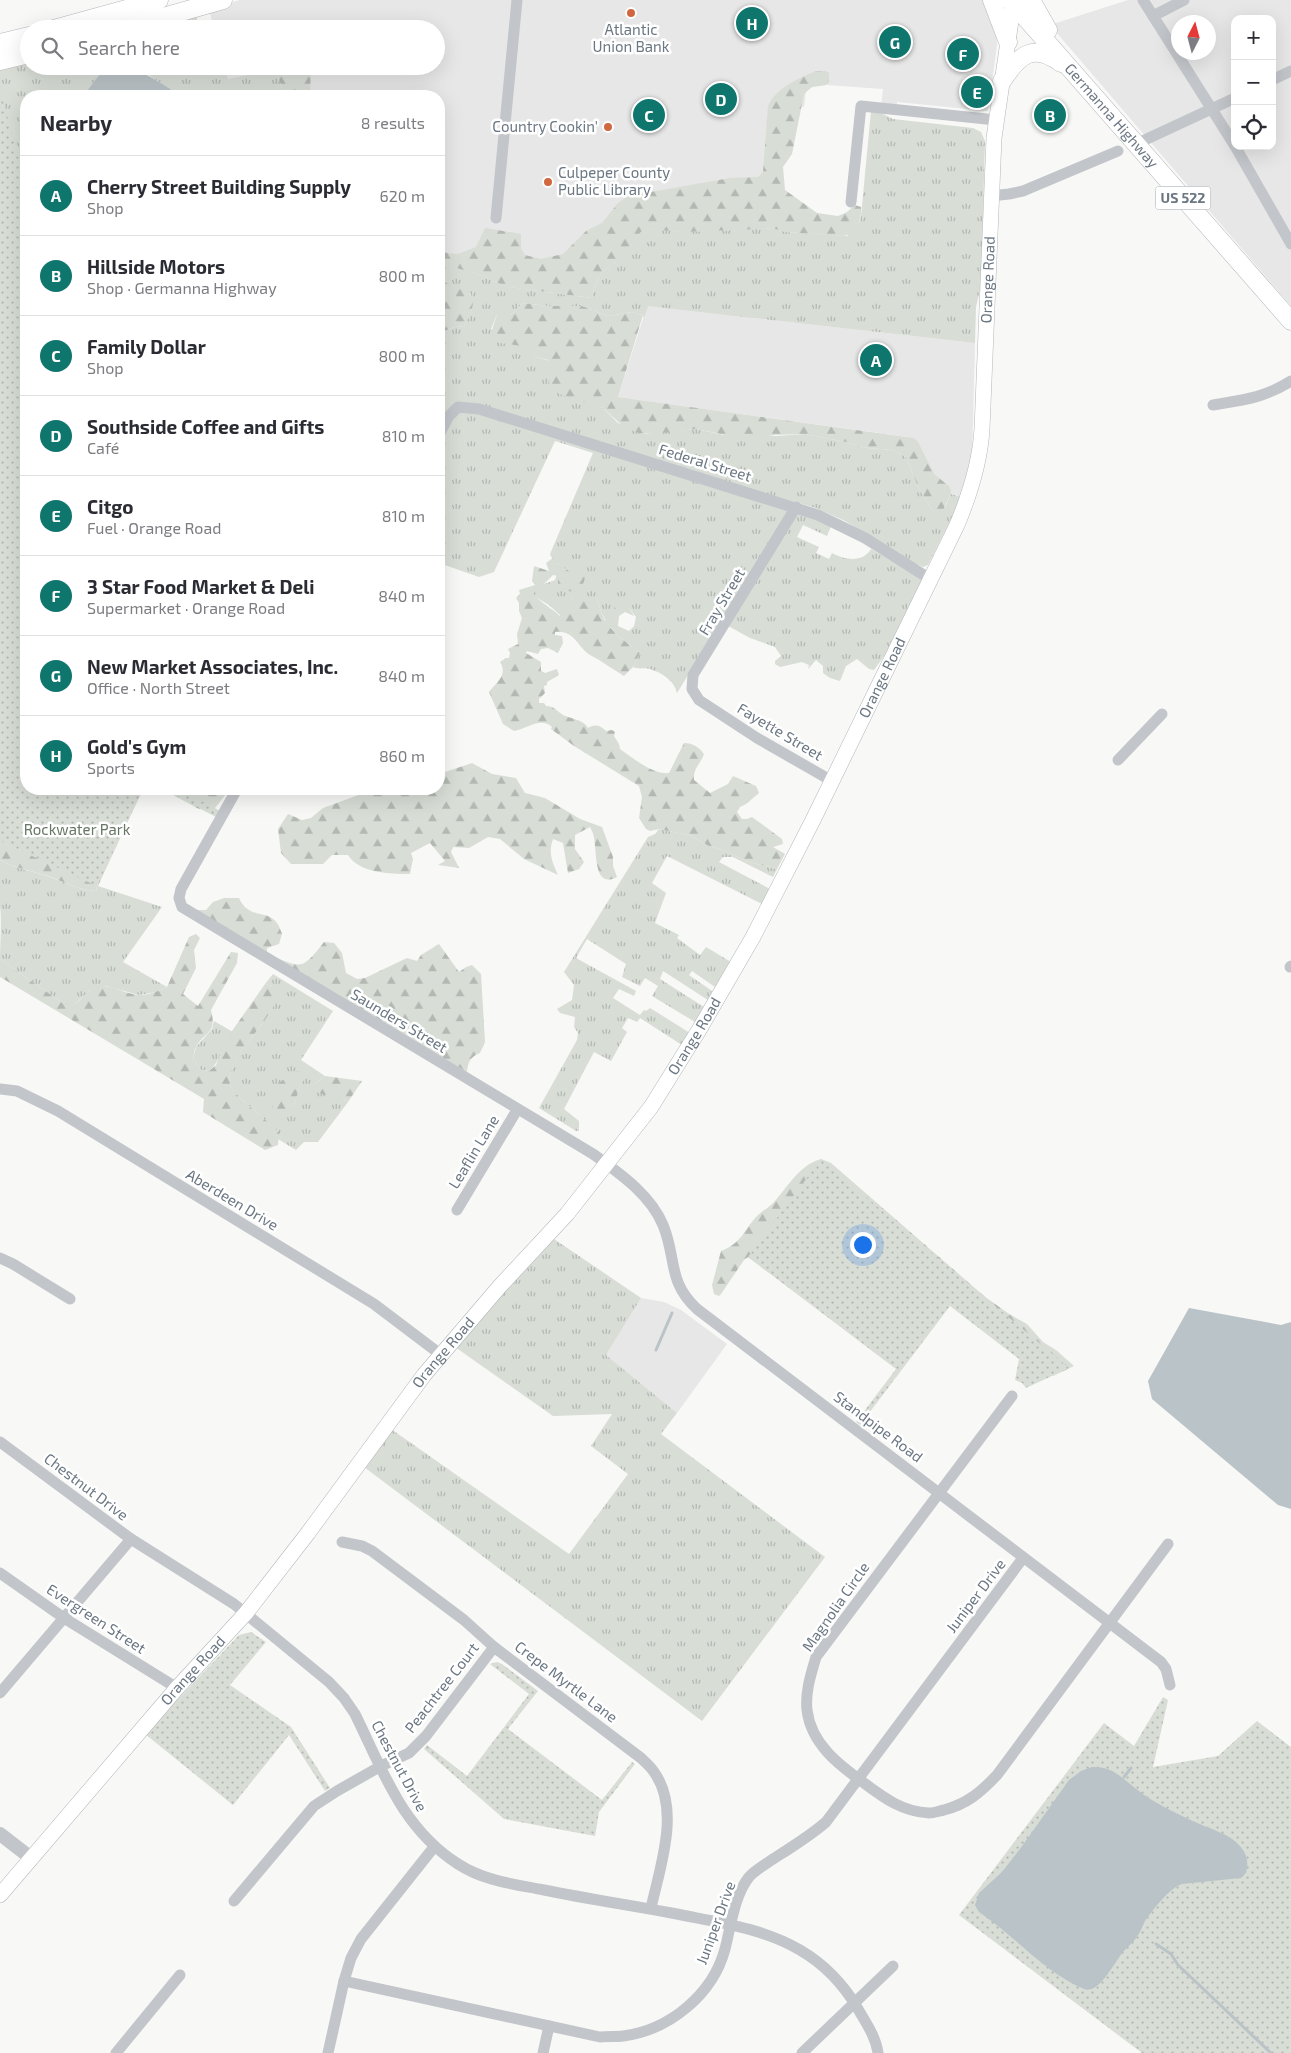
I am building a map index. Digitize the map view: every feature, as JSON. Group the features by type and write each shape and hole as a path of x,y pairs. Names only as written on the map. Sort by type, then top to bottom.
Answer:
{"main road":[{"path":"87,20 159,0"},
{"path":"992,0 1008,42"},
{"path":"1031,0 1076,75"},
{"path":"151,20 213,1"},
{"name":"Orange Road","path":"0,1895 177,1688 246,1613 308,1533 440,1354 567,1214 607,1164 651,1107 699,1030 753,937 832,781 966,504 981,448 990,196 996,120 1012,1"},
{"name":"Germanna Highway","path":"1012,1 1291,321"},
{"path":"0,43 20,38"},
{"path":"1002,80 1014,62 1020,57 1037,52 1054,58 1076,75"},
{"path":"0,61 20,56"}],"street":[{"path":"496,218 517,0"},
{"path":"1143,0 1231,140"},
{"path":"1153,16 1184,0"},
{"path":"1276,78 1291,70"},
{"path":"1136,144 1231,100"},
{"path":"852,202 861,106 996,120"},
{"path":"1237,150 1291,244"},
{"path":"990,196 1029,189 1118,151"},
{"path":"1213,405 1250,399 1273,392 1291,381"},
{"name":"Federal Street","path":"445,424 449,416 458,407 479,409 796,507 845,527 930,579"},
{"name":"Fray Street","path":"712,709 694,695 692,689 694,675 796,507"},
{"name":"Fayette Street","path":"712,709 757,738 832,781"},
{"path":"1118,760 1162,714"},
{"name":"Saunders Street","path":"234,795 181,889 179,902 185,910 607,1164"},
{"name":"Aberdeen Drive","path":"0,1089 17,1091 58,1111 374,1304 440,1354"},
{"name":"Leaflin Lane","path":"457,1210 517,1110"},
{"name":"Standpipe Road","path":"607,1164 640,1191 656,1212 666,1233 680,1291 690,1303 1161,1662 1166,1669 1170,1685"},
{"path":"0,1258 70,1298"},
{"name":"Magnolia Circle","path":"1012,1396 816,1657 809,1682 807,1710 813,1730 822,1746 837,1764 890,1802 908,1810 930,1813 959,1806 979,1794 997,1776 1168,1544"},
{"name":"Chestnut Drive","path":"0,1442 131,1539 234,1604 323,1677 344,1698 355,1714 407,1816 434,1847 469,1870 496,1881 732,1924 800,1950 840,1983 854,2003 877,2044 878,2053"},
{"path":"0,1693 131,1539"},
{"name":"Crepe Myrtle Lane","path":"342,1542 362,1546 372,1551 464,1620 494,1647 641,1758 654,1771 662,1787 667,1804 667,1819 651,1908"},
{"name":"Juniper Drive","path":"344,1981 600,2037 624,2036 643,2031 667,2021 691,2004 708,1986 724,1953 739,1894 749,1876 813,1834 826,1822 1023,1558"},
{"name":"Evergreen Street","path":"0,1573 64,1618 177,1688"},
{"name":"Peachtree Court","path":"234,1901 314,1806 337,1790 413,1750 426,1736 494,1647"},
{"path":"0,1834 31,1858"},
{"path":"328,2053 351,1958 361,1939 434,1847"},
{"path":"802,2053 893,1966"},
{"path":"116,2053 180,1975"},
{"path":"543,2053 549,2026"}],"shaded area":[{"path":"240,0 988,0 997,45 988,111 897,102 896,109 881,107 883,89 826,85 812,87 806,91 804,107 787,104 752,318 975,343 972,457 962,497 925,486 908,437 618,397 647,306 445,267 445,90 308,90 309,75 445,75 445,20 212,20 209,9"},
{"path":"1128,0 1291,0 1291,306 1050,25"},
{"path":"99,75 147,75 172,90 88,90"},
{"path":"227,75 247,75 228,79"},
{"path":"641,1298 664,1302 681,1310 727,1344 677,1413 606,1355"},
{"path":"1189,1308 1281,1325 1291,1322 1291,1509 1278,1505 1152,1399 1148,1381"},
{"path":"1092,1767 1111,1770 1159,1804 1231,1838 1244,1852 1247,1858 1247,1865 1246,1873 1241,1878 1177,1886 1152,1911 1133,1942 1123,1952 1101,1982 1090,1990 1069,1982 1056,1973 979,1912 975,1905 979,1893 1002,1872 1069,1780 1081,1771"}],"green space":[{"path":"197,14 197,20 173,20"},
{"path":"20,61 20,75 99,75 88,90 20,90 20,678 0,704 0,67"},
{"path":"816,71 826,71 829,73 829,81 826,85 812,87 804,94 792,154 783,167 785,190 817,213 838,216 847,212 855,205 861,207 858,225 848,235 785,232 772,228 684,232 645,229 622,257 601,274 594,288 592,298 508,287 474,273 445,265 445,253 458,254 476,247 485,228 521,234 521,248 525,255 541,259 563,254 586,231 602,223 618,203 628,196 730,178 758,177 763,172 768,106 782,89"},
{"path":"147,75 227,75 228,79 247,75 277,75 283,90 172,90"},
{"path":"277,75 311,75 310,90 283,90"},
{"name":"Rockwater Park","path":"0,90 20,163 20,795 140,795 97,886 0,841"},
{"path":"871,111 881,113 893,119 973,128 981,132 985,141 981,285 976,307 975,343 648,306 644,318 643,315 632,312 608,316 582,306 548,306 523,303 512,313 497,314 491,329 526,347 536,357 550,361 558,393 603,408 618,423 646,434 696,429 724,435 760,434 776,436 805,434 867,448 893,450 906,457 918,487 932,510 945,507 951,494 962,497 928,565 923,567 912,562 845,521 816,508 476,404 445,421 445,331 464,326 472,309 471,294 445,283 445,265 474,273 509,287 592,298 597,280 601,274 622,257 645,229 684,232 772,228 786,232 847,236 860,221"},
{"path":"445,282 467,291 473,297 471,312 464,326 445,331"},
{"path":"523,303 548,306 582,306 608,316 632,312 643,315 618,397 914,438 918,442 934,474 950,487 951,494 943,510 932,510 918,487 906,457 893,450 867,448 805,434 731,436 696,429 653,434 639,433 625,428 603,408 566,397 552,390 549,383 551,365 548,360 536,357 522,346 500,343 495,340 491,333 497,314 512,313"},
{"path":"467,410 832,524 827,536 803,525 797,537 819,547 816,553 829,559 832,553 848,559 863,557 871,549 923,580 887,652 874,670 869,669 857,659 846,666 840,681 830,678 823,673 823,666 816,660 808,669 809,665 802,662 780,667 775,664 775,661 781,656 775,647 750,638 721,622 677,693 673,684 663,675 650,669 633,667 640,653 617,635 610,626 618,626 629,631 634,626 636,617 629,608 606,621 598,601 573,597 561,616 549,605 534,596 531,589 555,580 560,565 555,564 550,554 593,453 555,441 494,572 479,577 445,565 445,434 457,413"},
{"path":"553,558 555,564 561,565 575,576 585,577 584,582 578,589 570,591 562,588 558,584 558,576 553,575 533,592 534,595 560,616 573,597 580,592 598,601 605,621 615,607 622,604 629,608 634,616 625,612 619,616 618,626 610,627 640,653 633,667 624,676 586,652 571,636 562,632 555,632 555,635 562,636 563,643 558,653 548,648 541,649 538,654 527,651 526,653 541,662 541,671 545,673 557,669 559,675 544,686 545,693 539,699 539,703 544,703 563,715 580,721 588,728 597,726 606,731 612,730 615,732 614,736 620,749 650,769 663,773 669,773 684,743 696,746 704,754 696,769 694,780 710,793 728,784 733,776 756,786 759,793 740,807 737,812 742,819 752,817 782,839 783,844 773,847 785,854 777,869 749,862 707,845 692,836 659,829 650,831 646,829 639,818 642,797 639,786 574,746 551,729 552,727 548,724 533,724 514,731 503,724 489,692 502,675 503,671 500,662 509,658 510,653 508,649 518,644 517,634 522,618 516,598 520,594 519,590 535,585 532,581 534,566 549,571 546,563"},
{"path":"0,740 20,778 20,795 140,795 98,886 162,907 123,962 167,987 156,992 139,995 106,986 90,990 75,1004 64,1004 0,959 0,860 12,866 50,877 78,888 96,891 97,887 0,841"},
{"path":"472,763 492,774 516,778 525,793 545,798 580,819 602,827 613,857 613,866 617,877 609,880 600,874 596,859 594,836 590,827 575,835 575,849 584,862 579,869 568,873 563,843 553,839 551,857 558,875 524,859 500,839 488,837 469,848 453,847 451,852 459,868 438,865 445,861 430,843 411,853 413,859 410,874 384,873 367,869 353,861 348,855 332,855 323,864 291,864 281,853 278,829 288,814 302,820 311,818 323,808 359,795 445,795 445,772"},
{"path":"173,795 225,795 215,808 199,809"},
{"path":"174,795 190,795 220,811 216,817"},
{"path":"659,829 692,836 707,845 749,862 777,869 773,877 733,857 723,857 719,862 770,889 762,904 667,856 652,883 666,893 655,923 679,935 677,938 700,955 706,947 731,962 715,987 692,971 689,975 712,991 708,1000 663,971 660,979 704,1007 695,1022 652,996 658,986 645,978 640,986 622,977 626,964 587,939 576,958 636,991 634,996 619,989 613,998 640,1015 644,1010 646,1011 650,1008 690,1033 682,1045 640,1018 637,1022 628,1018 622,1028 627,1032 611,1061 594,1052 564,1109 579,1121 579,1131 576,1131 539,1108 577,1040 578,1033 574,1027 575,1017 560,1013 557,1009 572,1000 574,985 564,972 648,837 655,834"},
{"path":"0,841 97,886 96,891 77,887 0,860"},
{"path":"224,898 239,898 248,909 268,916 277,923 282,934 279,944 267,948 267,954 287,962 299,964 310,959 324,942 334,943 342,953 346,973 357,979 365,978 407,958 417,961 421,955 439,944 459,972 472,965 481,974 485,1042 480,1053 470,1060 467,1072 203,917 195,910 206,910 213,902"},
{"path":"196,934 200,938 194,950 196,968 183,994 198,1006 231,952 238,953 237,963 211,1010 212,1028 195,1050 193,1059 201,1070 209,1071 216,1065 225,1041 265,984 273,986 276,992 277,998 272,1009 239,1055 230,1078 231,1087 234,1091 279,1132 278,1145 265,1150 203,1112 204,1099 0,977 0,959 64,1004 75,1004 90,990 99,986 111,987 140,995 147,994 167,987 189,937"},
{"path":"273,974 333,1011 301,1060 325,1076 315,1084 330,1095 340,1096 348,1102 318,1142 304,1142 296,1150 278,1139 278,1132 238,1096 231,1087 232,1069 237,1059 269,1013 273,986 265,984","holes":["287,1078 304,1079 300,1085 295,1103 280,1112 280,1083"]},
{"path":"214,1021 233,1032 213,1067 209,1071 201,1070 193,1059 196,1047 212,1029"},
{"path":"300,1071 304,1074 304,1079 300,1085 295,1103 281,1112 275,1112 272,1106 272,1099 277,1086 287,1076"},
{"path":"325,1076 362,1081 348,1102 340,1097 315,1091 315,1084"},
{"path":"821,1159 831,1163 984,1296 1027,1324 1043,1342 1056,1350 1074,1366 1053,1376 1025,1359 965,1300 807,1301 748,1257 721,1294 719,1296 714,1294 712,1285 721,1251 738,1240 757,1216 773,1203 801,1171"},
{"path":"821,1159 1069,1368 1026,1388 1022,1383 1015,1380 1019,1359 950,1306 860,1425 856,1422 896,1369 748,1257"},
{"path":"554,1239 641,1298 606,1355 677,1413 661,1434 825,1557 702,1721 364,1467 391,1429 569,1554 628,1474 591,1446 612,1414 553,1416 455,1347"},
{"path":"251,1632 266,1642 230,1685 291,1727 330,1788 325,1791 289,1735 233,1805 145,1734 239,1635"},
{"path":"497,1662 538,1691 508,1729 602,1800 632,1762 635,1764 599,1812 595,1836 504,1819 424,1749 427,1745 467,1776 529,1694 490,1664"},
{"path":"1163,1697 1168,1700 1153,1767 1218,1756 1257,1721 1291,1747 1291,2053 1142,2053 959,1915 1104,1723 1134,1746"}],"waterway":[{"path":"656,1350 672,1313"},
{"path":"1124,1777 1131,1768"},
{"path":"1156,1944 1171,1954 1178,1965 1271,2053"}],"place":[{"name":"Atlantic Union Bank","path":"631,13"},
{"name":"Gold's Gym","path":"752,23"},
{"name":"New Market Associates, Inc.","path":"895,42"},
{"name":"3 Star Food Market & Deli","path":"963,54"},
{"name":"Citgo","path":"977,92"},
{"name":"Southside Coffee and Gifts","path":"721,99"},
{"name":"Family Dollar","path":"649,115"},
{"name":"Hillside Motors","path":"1050,115"},
{"name":"Country Cookin'","path":"608,127"},
{"name":"Culpeper County Public Library","path":"548,182"},
{"name":"Cherry Street Building Supply","path":"876,360"}]}
